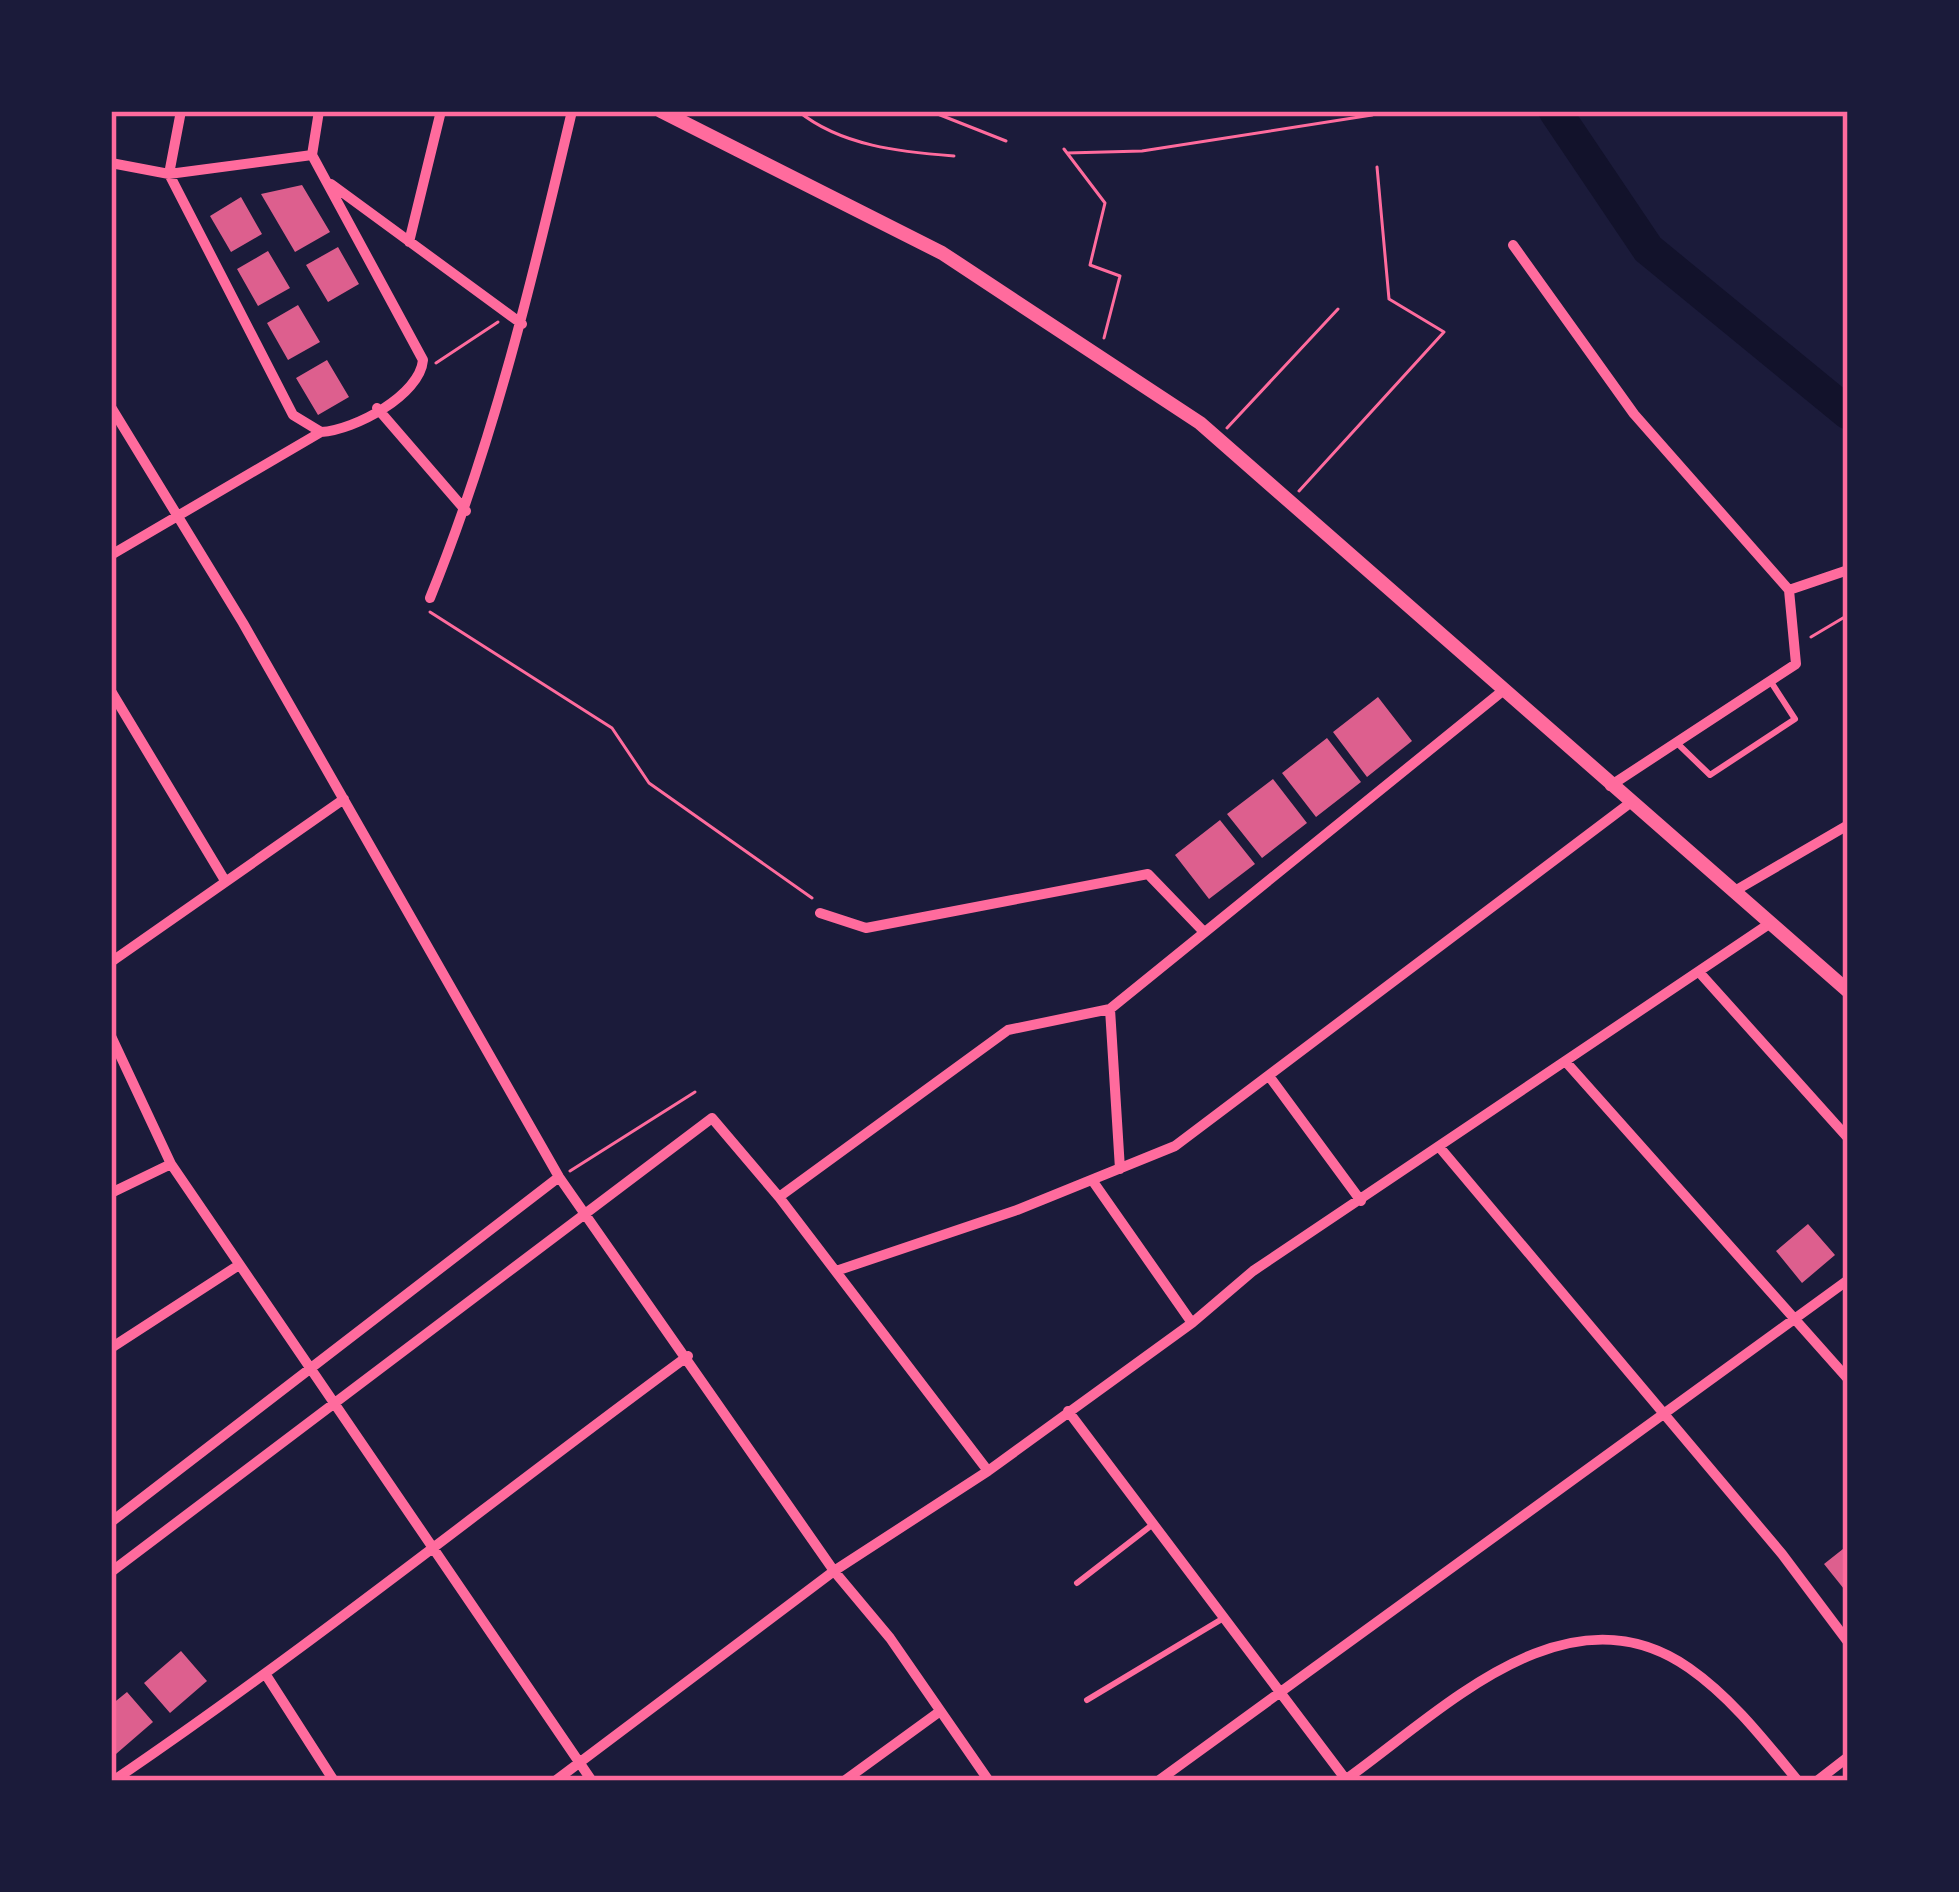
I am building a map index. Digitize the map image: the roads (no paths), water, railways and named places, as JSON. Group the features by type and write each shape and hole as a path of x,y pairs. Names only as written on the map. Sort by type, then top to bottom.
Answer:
{"street":[{"path":"182,111 169,174 293,415 321,432"},
{"path":"111,555 321,432 377,408 417,383 422,372 420,348 312,154 319,111"},
{"path":"409,242 441,111"},
{"path":"430,598 466,511 522,324 572,111"},
{"path":"661,111 942,253 1217,438 1848,991"},
{"path":"111,163 169,174 312,154"},
{"path":"327,181 522,324"},
{"path":"1513,245 1634,413 1789,590 1796,664 1610,785"},
{"path":"111,407 344,799 559,1178 688,1356 834,1571 890,1638 988,1781"},
{"path":"377,408 466,511"},
{"path":"1789,590 1848,570"},
{"path":"779,1197 1008,1030 1110,1009 1505,688"},
{"path":"111,691 224,879"},
{"path":"111,962 344,799"},
{"path":"836,1271 1175,1146 1630,803"},
{"path":"1733,892 1848,825"},
{"path":"820,913 866,928 1148,874 1204,932"},
{"path":"555,1781 834,1571 988,1472 1192,1323 1253,1271 1441,1149 1769,924"},
{"path":"1699,972 1848,1138"},
{"path":"1110,1009 1120,1169"},
{"path":"111,1036 171,1164 592,1781"},
{"path":"1566,1062 1848,1379"},
{"path":"1269,1076 1361,1201"},
{"path":"111,1572 712,1118 779,1197 988,1472"},
{"path":"1441,1149 1666,1413 1848,1642"},
{"path":"111,1193 171,1164"},
{"path":"111,1522 559,1178"},
{"path":"1092,1180 1192,1323"},
{"path":"111,1348 238,1265"},
{"path":"1158,1781 1848,1280"},
{"path":"112,1781 266,1675 429,1546 688,1356"},
{"path":"1068,1411 1346,1780 1518,1659 1554,1644 1592,1639 1653,1649 1689,1668 1732,1706 1798,1781"},
{"path":"266,1675 334,1781"},
{"path":"844,1781 939,1712"},
{"path":"1817,1781 1848,1757"}],"lane":[{"path":"1678,744 1710,775 1796,718 1771,682"},
{"path":"1078,1583 1152,1526"},
{"path":"1087,1700 1222,1619"}],"waterway":[{"path":"1555,111 1648,249 1848,413"}]}
